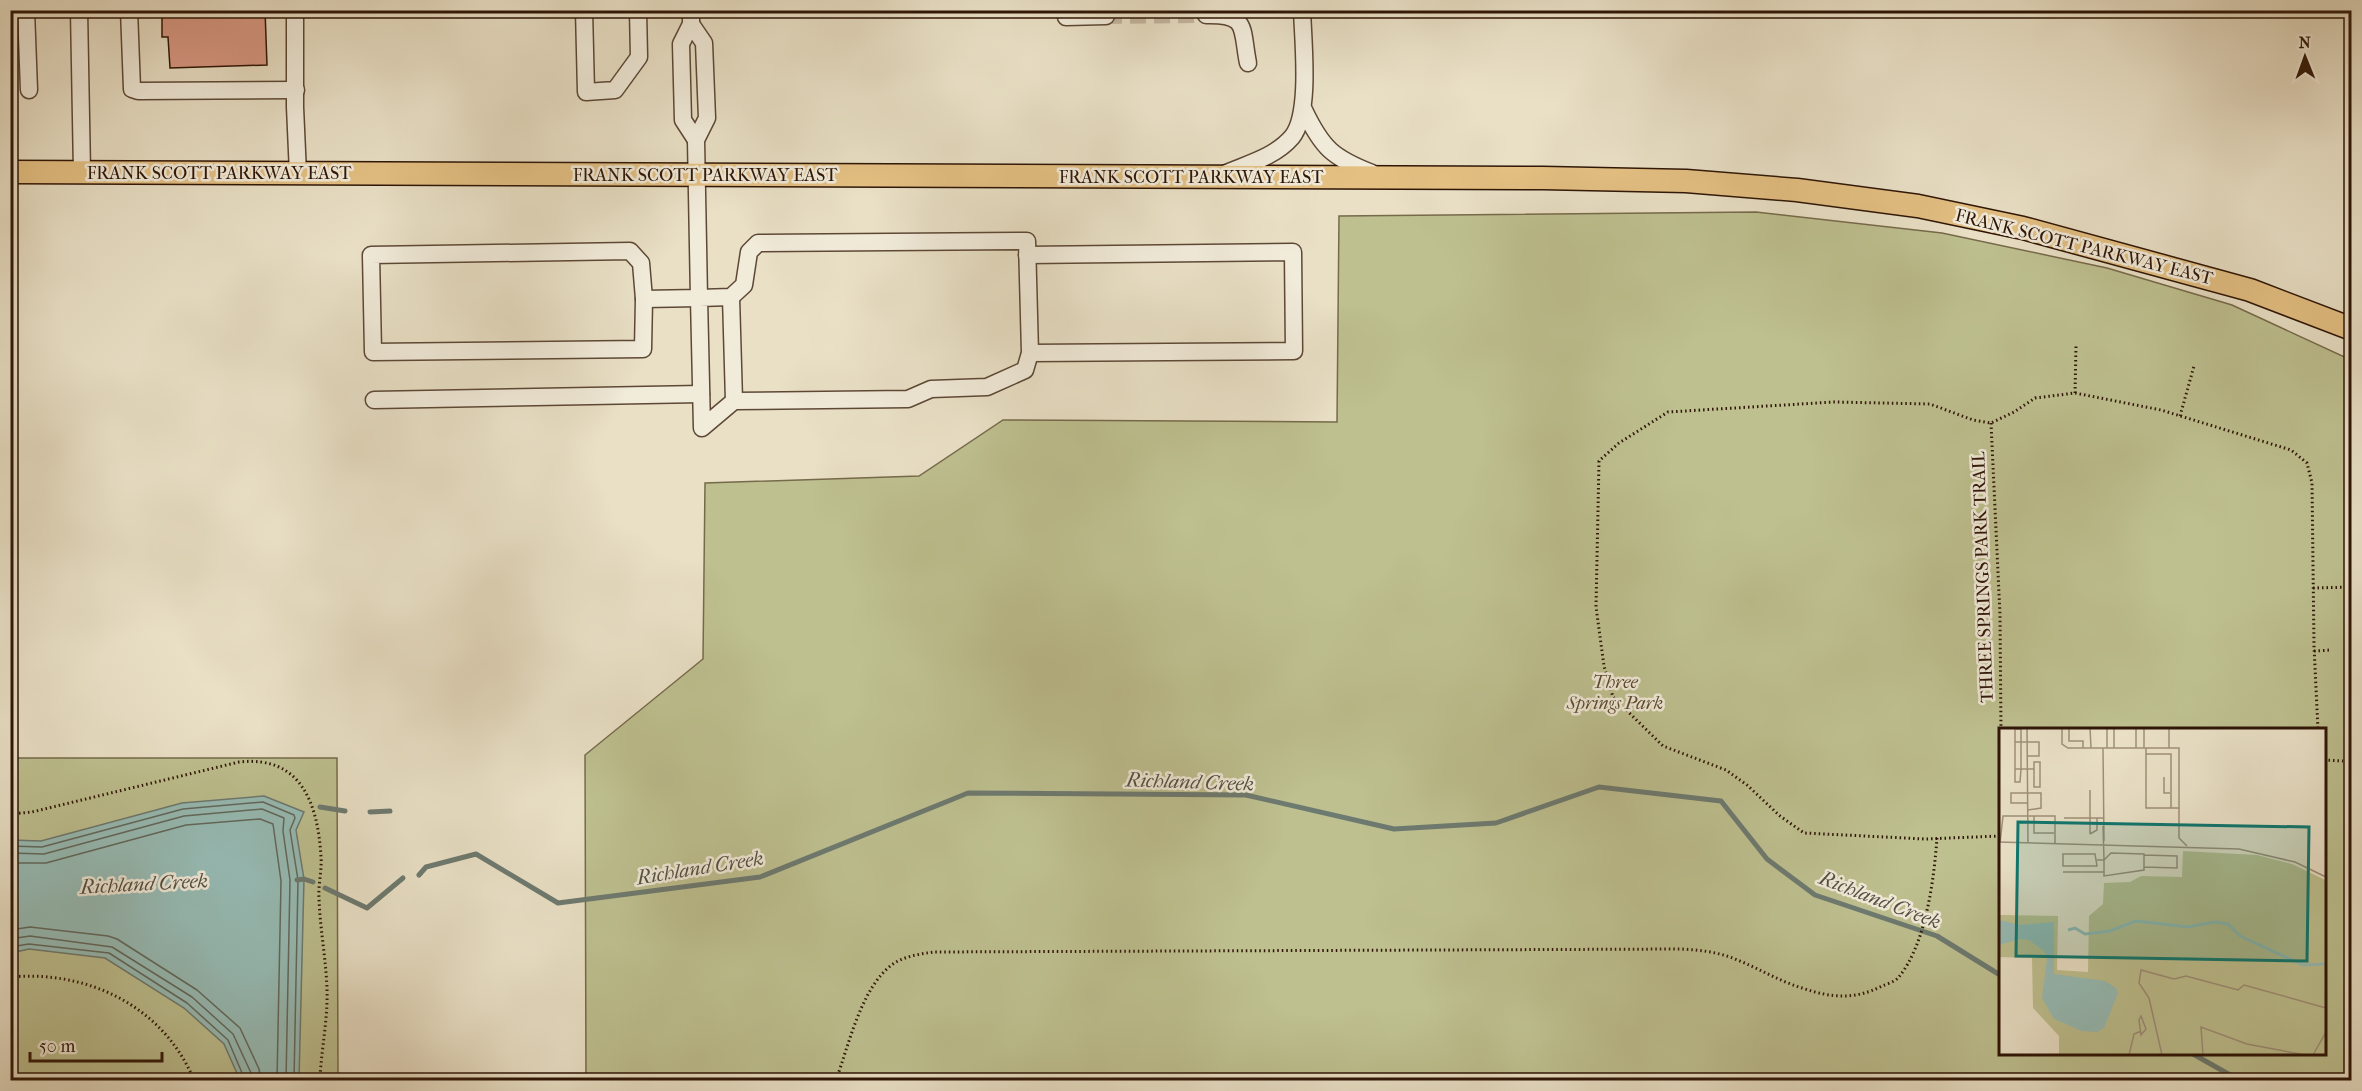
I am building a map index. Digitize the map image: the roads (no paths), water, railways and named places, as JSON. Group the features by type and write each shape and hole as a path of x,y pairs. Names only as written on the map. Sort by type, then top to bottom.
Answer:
{"main road":[{"name":"FRANK SCOTT PARKWAY EAST","path":"10,172 1686,181 1797,190 1918,206 2023,228 2250,290 2352,329"}],"street":[{"path":"26,10 29,90"},
{"path":"79,10 82,172"},
{"path":"129,10 132,89 138,91 296,90"},
{"path":"296,10 298,174"},
{"path":"584,10 586,92 594,92 615,90 639,57 638,10"},
{"path":"1302,10 1304,110 1315,134 1344,163 1384,178"},
{"path":"1206,15 1228,16 1235,18 1241,24 1248,63"},
{"path":"1066,17 1106,16"},
{"path":"691,17 681,44 683,120 696,140"},
{"path":"644,299 699,298 731,297 744,285 749,252 758,243 1027,242 1030,352 1025,370 987,387 931,389 908,399 734,401 702,428 701,394 699,298 696,175 696,140 706,118 704,43 691,17"},
{"path":"1215,177 1268,156 1281,147 1293,136 1304,110"},
{"path":"630,251 640,263 644,299 643,349 373,352 371,255 630,251"},
{"path":"1027,255 1293,252 1294,351 1030,352"},
{"path":"731,297 734,401"},
{"path":"374,400 701,394"}],"water":[{"path":"264,796 304,812 296,830 304,879 299,1080 240,1080 224,1044 184,1008 105,958 29,949 11,953 11,840 41,841 182,803"}],"waterway":[{"name":"Richland Creek","path":"419,875 426,867 476,854 558,903 760,877 968,793 1246,795 1394,829 1496,823 1599,787 1721,801 1767,859 1815,895 1937,936 1999,974"},
{"path":"320,807 345,811"},
{"path":"370,812 390,811"},
{"name":"Richland Creek","path":"325,888 367,908 403,878"},
{"name":"Richland Creek","path":"297,880 304,879 313,882"},
{"name":"Richland Creek","path":"2195,1055 2239,1080"}],"tunnel":[{"path":"1106,16 1206,15"}],"park label":[{"name":"Three Springs Park","path":"1615,692"}]}
